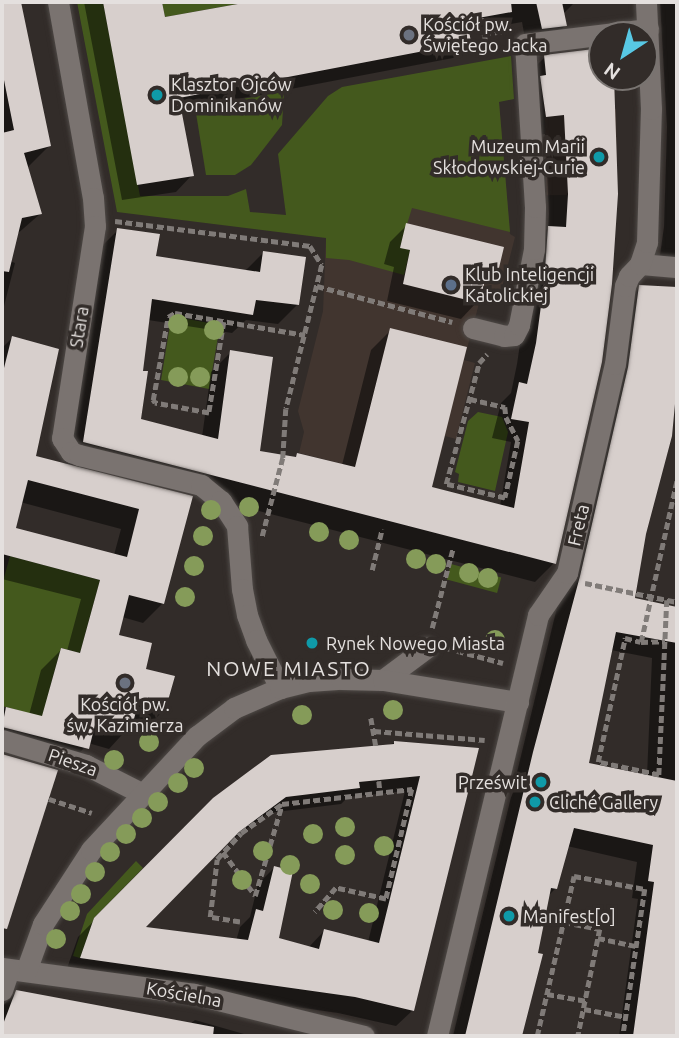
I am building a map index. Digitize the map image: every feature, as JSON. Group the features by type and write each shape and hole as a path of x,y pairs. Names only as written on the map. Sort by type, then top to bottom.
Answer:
{"street":[{"name":"Stara","path":"58,2 96,226 62,438 71,452 79,456 201,485 213,493 231,513 240,536 240,576 247,615 280,688"},
{"name":"Freta","path":"646,2 647,21"},
{"path":"482,330 504,336 514,335 519,325 534,249 535,207 525,44 588,36"},
{"name":"Freta","path":"437,1036 538,615 566,579 615,364 625,286 629,276 640,264 647,242 651,194 649,91"},
{"path":"640,264 677,267"},
{"path":"383,680 432,643"},
{"path":"2,990 55,902 91,850 141,793 215,721 253,698 309,681 383,680 518,702"},
{"name":"Piesza","path":"2,740 86,765 141,793"},
{"name":"Kościelna","path":"12,970 194,994 364,1036"}],"path":[{"path":"482,18 487,51"},
{"path":"517,23 518,28 484,31 517,23"},
{"path":"124,222 310,246 322,265 286,409 283,458 261,542"},
{"path":"317,286 482,330 486,357 479,363 446,484 505,498 518,441 506,417 505,407 470,399"},
{"path":"224,322 209,413 155,403 153,400 168,317 176,313 305,335"},
{"path":"641,642 649,596 657,576 677,486"},
{"path":"372,570 382,529"},
{"path":"453,548 432,643 503,663"},
{"path":"577,582 677,602"},
{"path":"665,641 641,642 625,638 598,762 659,775 667,600"},
{"path":"371,718 376,746"},
{"path":"373,731 485,740"},
{"path":"379,781 380,791"},
{"path":"240,922 210,917 217,859 241,833 282,804 412,789 386,899 336,888 315,912"},
{"path":"49,799 92,813"},
{"path":"223,852 255,896 282,804"},
{"path":"537,1036 574,876 645,889 623,1036"},
{"path":"564,922 600,929 578,1036"},
{"path":"598,938 636,946"},
{"path":"547,994 585,1001"},
{"path":"584,1009 626,1017"}],"shaded area":[{"path":"499,101 510,234 515,237 499,300 481,296 464,360 475,363 456,439 445,436 440,457 433,455 355,467 299,453 304,432 298,411 323,311 326,238"},
{"path":"616,109 617,194 546,195 545,110"}],"green space":[{"path":"77,2 103,2 140,196 228,196 246,189 250,212 286,215 278,154 328,96 342,87 511,56 514,99 499,102 510,232 412,208 400,247 410,250 404,275 349,260 326,258 326,238 117,212"},
{"path":"162,2 249,2 165,17"},
{"path":"284,92 282,125 251,165 235,175 206,175 195,107"},
{"path":"176,317 220,325 209,389 161,380 171,319"},
{"path":"478,412 502,417 508,432 495,491 458,482 459,474 455,472 468,421"},
{"path":"10,556 100,580 80,653 61,648 50,687 50,719 2,706 2,585"},
{"path":"451,564 501,577 497,593 447,579"},
{"path":"136,861 143,868 94,918 80,958 73,956 87,914"}],"building":[{"path":"2,2 21,2 51,146 24,153 42,214 22,218 9,272 2,271 2,133 14,130 2,70"},
{"name":"Klasztor Ojców Dominikanów","path":"103,2 162,2 165,17 249,2 511,2 512,12 467,20 471,42 179,98 194,176 137,185"},
{"path":"536,2 562,2 567,26 542,29"},
{"path":"588,50 588,91 614,91 618,194 612,284 602,362 556,564 83,442 117,228 160,234 156,256 260,272 263,251 306,257 299,305 256,300 253,315 152,299 143,371 148,371 141,419 218,439 230,350 273,357 260,451 296,457 297,453 355,467 390,328 467,347 432,487 514,508 529,422 511,419 519,382 527,384 536,343 548,226 566,227 568,194 564,115 546,117 540,76 546,75 544,55"},
{"path":"406,223 504,247 498,272 488,270 479,303 403,284 410,250 400,248"},
{"path":"639,285 677,287 677,405 675,404 672,436 646,534 635,598 677,607 677,643 616,632 589,763 677,781 675,1036 633,1036 654,882 648,881 653,845 574,828 557,889 551,888 538,953 543,954 522,1036 465,1036 533,752 580,576 628,367"},
{"path":"12,336 59,349 36,456 193,496 164,604 129,595 119,635 152,643 146,669 175,676 165,711 138,704 131,730 96,721 89,749 2,727 6,707 42,716 61,648 80,653 100,580 2,554 2,376","holes":["28,480 139,509 127,557 16,528"]},
{"path":"394,741 479,748 414,1011 355,997 80,958 94,918 213,798 271,755 394,744","holes":["420,776 379,943 324,929 319,949 279,938 293,871 274,866 263,911 256,909 248,940 146,927 239,832 286,797 360,788 359,782"]},
{"path":"2,754 58,770 7,929 2,928"},
{"path":"16,990 214,1027 213,1036 2,1036 2,1027"}],"place":[{"name":"Kościół pw. Świętego Jacka","path":"409,35"},
{"name":"Klasztor Ojców Dominikanów","path":"157,95"},
{"name":"Muzeum Marii Skłodowskiej-Curie","path":"599,157"},
{"name":"Klub Inteligencji Katolickiej","path":"451,285"},
{"name":"Rynek Nowego Miasta","path":"312,643"},
{"name":"Kościół pw. św. Kazimierza","path":"125,683"},
{"name":"Prześwit","path":"541,782"},
{"name":"Cliché Gallery","path":"535,802"},
{"name":"Manifest[o]","path":"509,916"}],"district":[{"name":"NOWE MIASTO","path":"289,668"}]}
